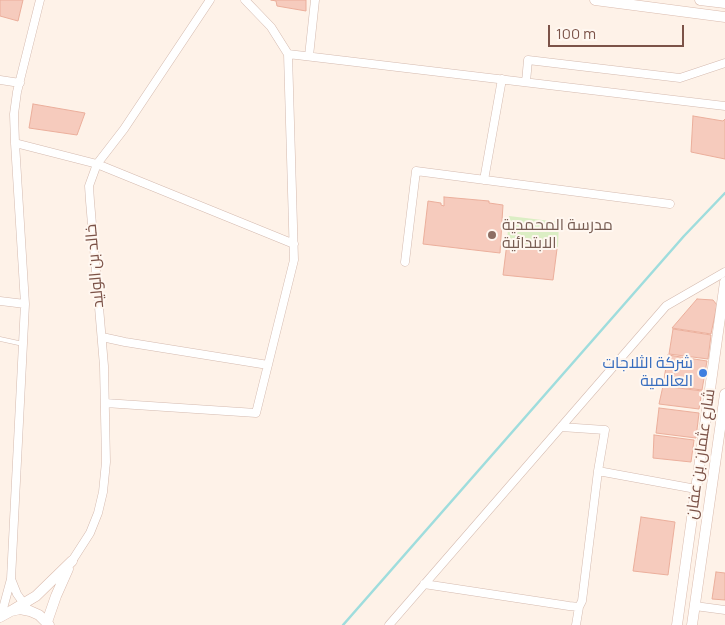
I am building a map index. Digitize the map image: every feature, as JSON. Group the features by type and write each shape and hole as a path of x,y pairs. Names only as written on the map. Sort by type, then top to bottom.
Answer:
{"street":[{"path":"40,0 14,114 14,143 25,304 11,579 4,615 27,607 72,561"},
{"name":"خالد بن الوليد","path":"72,561 90,533 98,513 103,492 106,462 104,366 90,186 97,164 124,129 210,0"},
{"path":"105,402 256,413 294,260 294,244 288,54 271,27 245,0"},
{"path":"309,56 315,0"},
{"path":"595,0 725,17"},
{"path":"700,0 725,3"},
{"path":"288,54 725,106"},
{"path":"526,82 528,60 680,78 725,63"},
{"path":"0,80 20,83"},
{"path":"484,180 502,80"},
{"path":"14,143 97,164 294,244"},
{"path":"405,262 416,171 670,204"},
{"path":"388,625 666,306 725,272"},
{"name":"شارع عثمان بن عفان","path":"678,625 725,282"},
{"path":"0,301 25,304"},
{"path":"102,337 268,365"},
{"name":"شارع عثمان بن عفان","path":"692,625 725,394"},
{"path":"561,427 605,430 582,601 576,625"},
{"path":"598,471 696,489"},
{"path":"11,579 17,594 27,607 48,623 56,596 72,561"},
{"path":"424,584 579,607"},
{"path":"695,606 725,610"}],"lane":[{"path":"0,340 23,344"}],"green space":[{"path":"509,216 559,222 558,247 507,242"}],"building":[{"path":"0,0 23,0 18,21 0,16"},
{"path":"271,0 306,0 306,11 277,6 276,1"},
{"path":"33,104 85,113 77,135 29,128"},
{"path":"693,116 723,121 725,119 725,159 691,152"},
{"path":"444,197 489,201 489,203 503,205 500,253 423,244 428,201 441,203 444,206"},
{"path":"507,243 557,249 553,280 503,275"},
{"path":"697,299 713,300 717,305 711,334 672,328"},
{"path":"673,329 711,335 708,359 669,354"},
{"path":"668,355 707,361 702,390 663,385"},
{"path":"663,386 702,391 699,409 659,404"},
{"path":"659,408 699,413 696,438 656,433"},
{"path":"654,435 694,440 691,462 653,458"},
{"path":"641,517 675,522 668,575 633,571"},
{"path":"716,572 725,573 725,600 712,599"}],"waterway":[{"path":"343,625 684,236 725,193"}],"place":[{"name":"مدرسة المحمدية الابتدائية","path":"492,235"},
{"name":"شركة الثلاجات العالمية","path":"703,373"}]}
